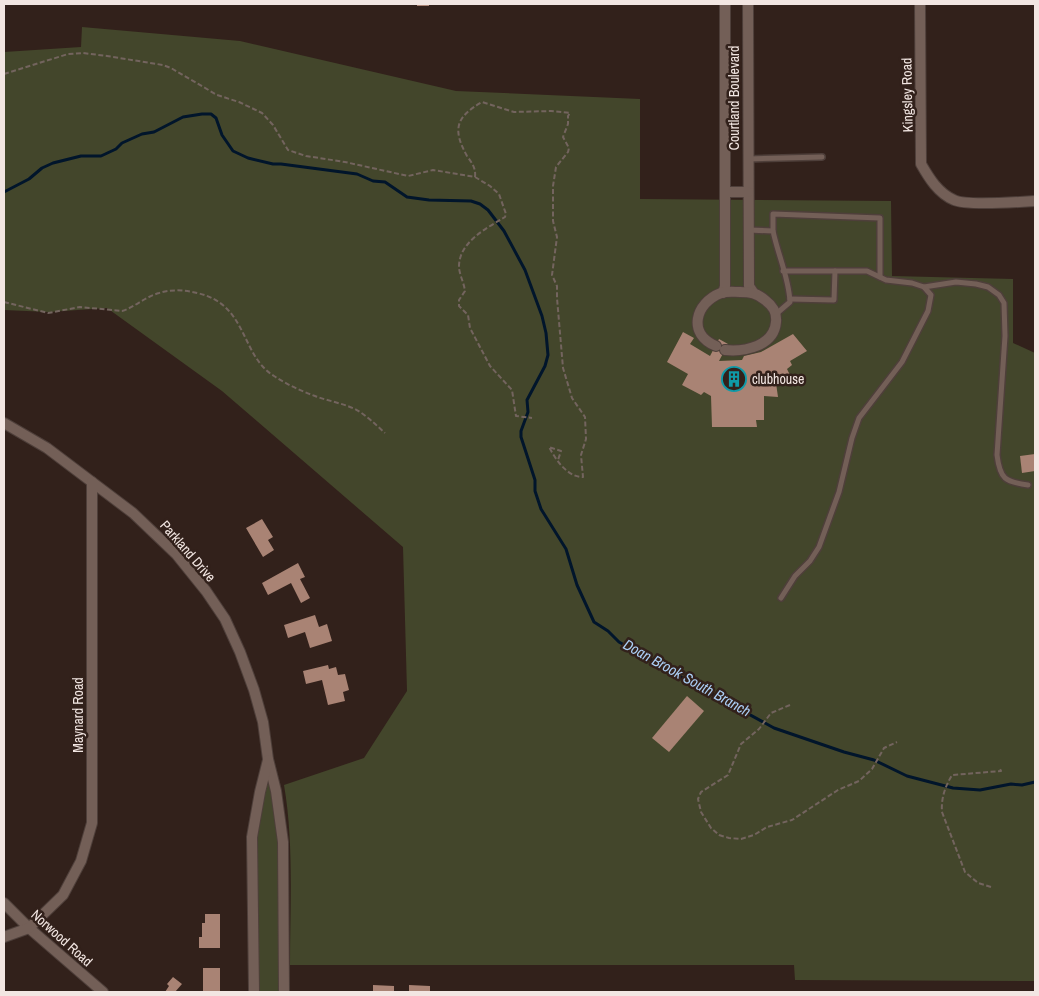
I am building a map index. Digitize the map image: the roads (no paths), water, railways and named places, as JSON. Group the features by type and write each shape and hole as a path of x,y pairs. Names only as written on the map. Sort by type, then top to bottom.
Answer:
{"street":[{"name":"Courtland Boulevard","path":"723,292 725,286 725,4"},
{"name":"Courtland Boulevard","path":"748,4 748,230 749,286 753,292"},
{"name":"Kingsley Road","path":"920,4 921,164 931,183 955,201 986,203 1035,201"},
{"path":"725,192 748,192"},
{"path":"723,292 753,292 772,306 776,314 774,330 769,338 762,344 739,350 720,348 704,339 699,332 697,322 698,314 704,304 723,292"},
{"name":"Parkland Drive","path":"4,423 47,448 133,513 160,538 206,590 224,619 240,652 254,690 263,722 268,759 276,791 283,842 284,992"},
{"name":"Maynard Road","path":"29,928 63,895 81,861 92,823 92,482"},
{"name":"Parkland Drive","path":"254,992 252,837 268,759"},
{"name":"Norwood Road","path":"4,903 29,928 103,992"},
{"path":"4,938 29,928"}],"lane":[{"path":"748,159 822,157"},
{"path":"776,314 790,302 790,299 789,284 783,271 773,231 773,214 880,218 880,277"},
{"path":"748,230 773,231"},
{"path":"783,271 867,272 886,280 912,283 924,287 956,282 976,284 988,288 999,295 1004,303 1004,336 997,455 999,469 1003,477 1009,481 1028,485"},
{"path":"790,299 834,300 835,272"},
{"path":"781,598 795,576 810,561 819,547 839,492 852,438 859,418 902,362 928,311 931,295 924,287"}],"waterway":[{"name":"Doan Brook South Branch","path":"4,192 29,179 42,168 53,163 81,156 101,156 116,149 122,143 142,134 154,132 183,117 211,114 216,118 222,135 233,151 248,158 273,164 357,174 373,181 385,182 407,197 429,200 471,201 480,204 488,210 504,231 525,270 542,316 548,355 545,366 527,400 528,412 521,431 521,437 535,480 535,491 541,509 566,549 577,585 594,622 608,631 619,642 654,661 661,662 672,672 774,728 844,752 874,760 907,776 953,788 980,790 1035,782"}],"place":[{"name":"clubhouse","path":"734,379"}]}
